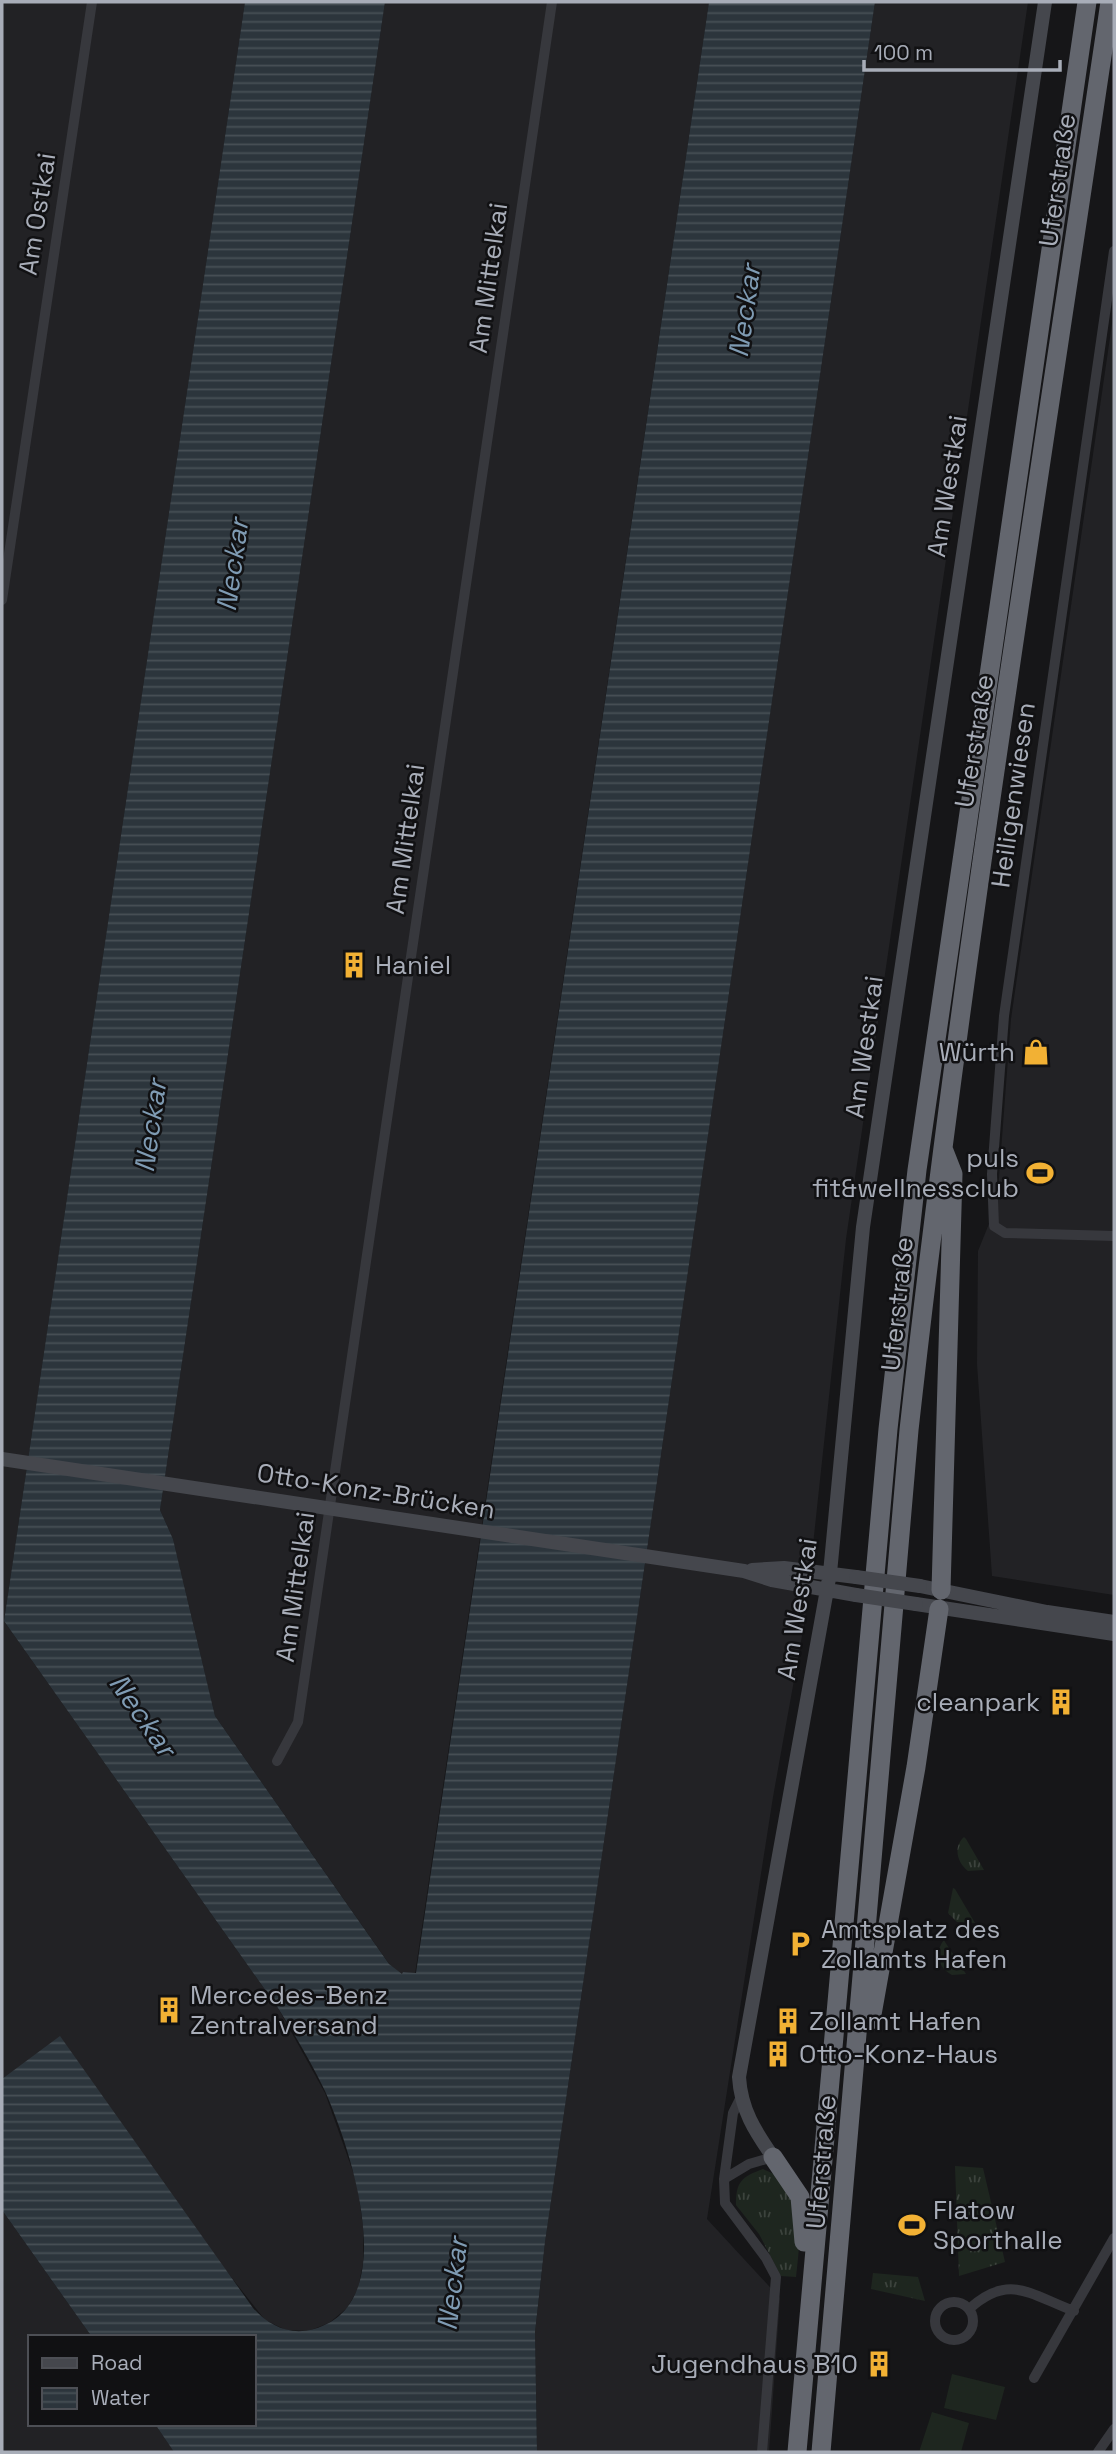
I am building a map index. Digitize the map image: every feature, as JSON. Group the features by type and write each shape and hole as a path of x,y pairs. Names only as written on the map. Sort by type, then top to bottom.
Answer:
{"highway":[{"name":"Uferstraße","path":"797,2452 888,1429 916,1182 1087,2"},
{"name":"Uferstraße","path":"821,2452 859,2038 909,1430 942,1146 1110,2"},
{"path":"859,2038 871,2020 916,1767 940,1599 953,1174 942,1146"},
{"path":"773,2157 800,2197 804,2244 814,2260"}],"main road":[{"name":"Am Westkai","path":"773,2157 754,2130 740,2099 739,2077 830,1573 863,1227 1045,2"},
{"name":"Otto-Konz-Brücken","path":"2,1459 744,1571 772,1580 916,1604 940,1599 1114,1634"},
{"name":"Otto-Konz-Brücken","path":"744,1571 784,1568 830,1573 920,1586 940,1599"},
{"name":"Otto-Konz-Brücken","path":"989,1608 1114,1622"}],"street":[{"name":"Am Ostkai","path":"2,600 92,2"},
{"name":"Am Mittelkai","path":"277,1761 298,1722 552,2"},
{"name":"Heiligenwiesen","path":"1114,251 1004,1016 992,1174 994,1226 1005,1233 1114,1236"},
{"name":"Am Westkai","path":"740,2099 733,2112 724,2179 725,2203 766,2258 776,2277 762,2452"},
{"path":"724,2179 749,2164 773,2157"},
{"path":"1034,2378 1114,2238"},
{"path":"969,2309 987,2293 1004,2287 1074,2311"},
{"path":"1098,2452 1114,2430"}],"shaded area":[{"path":"2,2 245,2 4,1621 278,2008 325,2093 357,2183 363,2226 363,2263 358,2289 347,2308 329,2323 308,2331 286,2330 265,2320 220,2263 2,2079"},
{"path":"385,2 709,2 415,1974 404,1972 403,1975 392,1968 215,1716 173,1539 160,1510"},
{"path":"875,2 1028,2 846,1239 805,1619 773,1797 707,2219 780,2298 769,2452 537,2452 535,2332 545,2242"},
{"path":"1114,310 1114,1595 992,1576 977,1364 978,1251 997,1204 1011,1019"},
{"path":"2,2210 91,2335 28,2335 28,2426 156,2426 174,2452 2,2452"}],"green space":[{"path":"964,1837 984,1870 968,1871 961,1863 958,1845"},
{"path":"953,1888 975,1923 957,1922 948,1913"},
{"path":"944,1940 966,1974 952,1975 943,1968 938,1955"},
{"path":"955,2166 983,2168 1005,2262 959,2276"},
{"path":"763,2169 783,2179 795,2199 799,2226 796,2277 781,2276 759,2234 736,2205 741,2181"},
{"path":"873,2273 918,2277 925,2301 871,2289"},
{"path":"952,2374 1005,2387 996,2420 944,2408"},
{"path":"932,2412 969,2423 961,2452 919,2452"}],"water":[{"name":"Neckar","path":"245,2 385,2 160,1510 173,1539 215,1716 389,1964 402,1974 416,1973 709,2 875,2 545,2242 535,2332 537,2452 174,2452 156,2426 256,2426 256,2335 91,2335 2,2210 2,2079 60,2036 253,2308 266,2320 280,2328 305,2331 341,2314 357,2289 364,2257 363,2222 346,2148 325,2091 303,2049 278,2008 4,1621"}],"place":[{"name":"Haniel","path":"354,965"},
{"name":"Würth","path":"1036,1052"},
{"name":"puls fit&wellnessclub","path":"1040,1173"},
{"name":"cleanpark","path":"1061,1702"},
{"name":"Amtsplatz des Zollamts Hafen","path":"800,1944"},
{"name":"Mercedes-Benz Zentralversand","path":"169,2010"},
{"name":"Zollamt Hafen","path":"788,2021"},
{"name":"Otto-Konz-Haus","path":"778,2054"},
{"name":"Flatow Sporthalle","path":"912,2225"},
{"name":"Jugendhaus B10","path":"879,2364"}]}
